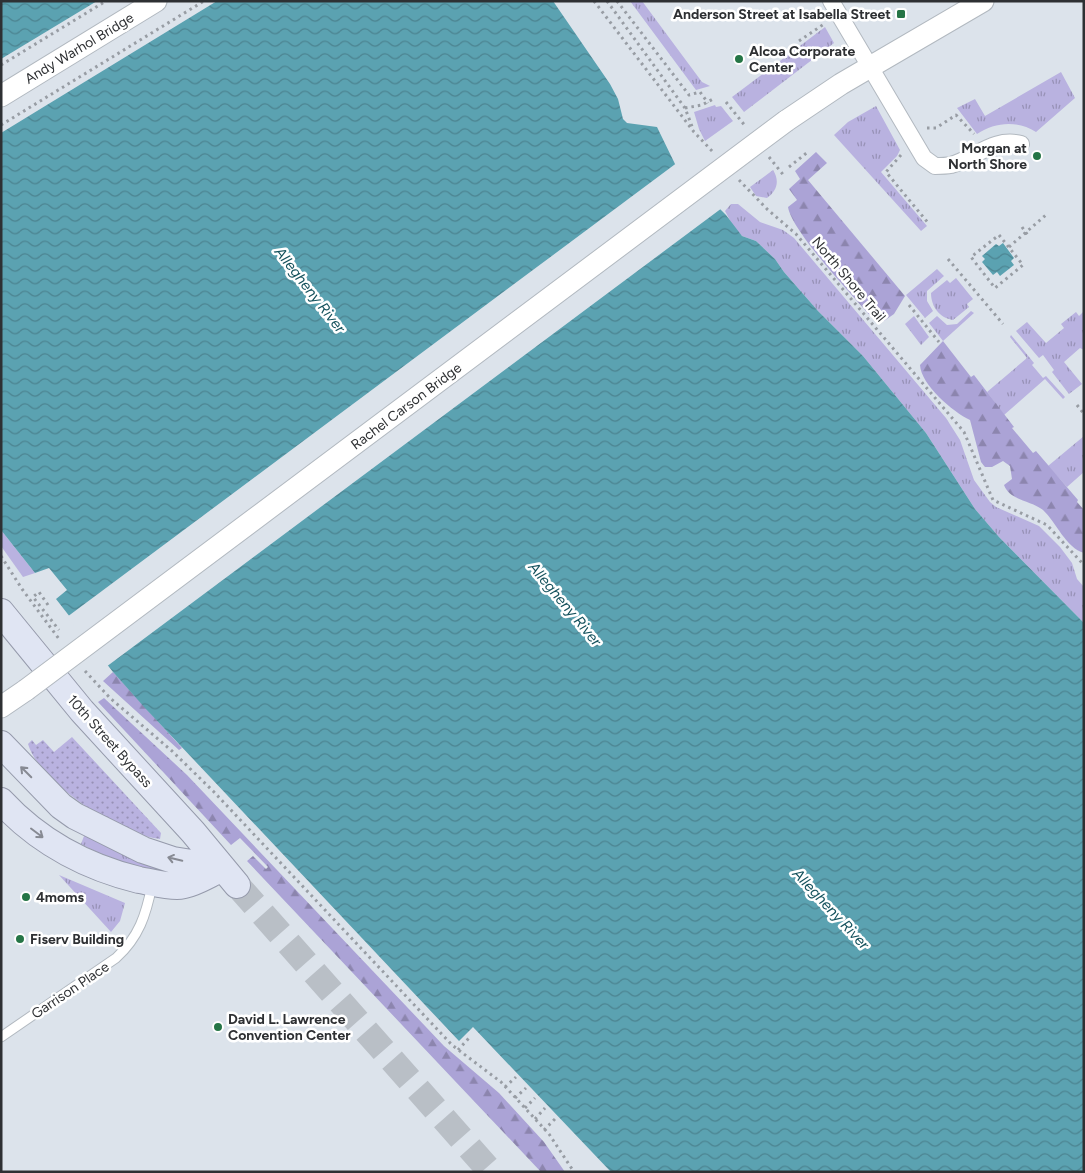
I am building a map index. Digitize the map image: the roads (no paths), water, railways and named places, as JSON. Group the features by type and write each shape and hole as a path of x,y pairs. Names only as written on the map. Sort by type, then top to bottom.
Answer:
{"main road":[{"name":"10th Street Bypass","path":"1,612 82,711 230,876"},
{"path":"1,744 61,806 75,816 143,850 230,876"},
{"path":"1,801 22,821 66,852 96,867 152,883 178,886 230,876"}],"street":[{"name":"Andy Warhol Bridge","path":"1,96 156,1"},
{"path":"830,1 924,158 935,166 951,165 1002,142 1021,144"},
{"name":"Rachel Carson Bridge","path":"1,708 786,121 824,95 983,1"}],"lane":[{"name":"Garrison Place","path":"1,1037 116,958 126,949 140,930 146,916 152,883"}],"water":[{"name":"Allegheny River","path":"1,1 553,1 610,84 618,99 623,119 627,123 657,127 675,164 726,215 742,236 756,241 775,259 818,311 863,356 926,433 975,509 999,537 1084,623 1084,1172 611,1172 473,1027 459,1041 145,708 113,672 56,599 67,590 49,568 35,573 1,530"},
{"path":"1003,243 1014,258 1011,261 1014,265 1000,276 997,272 993,275 982,262 985,259 982,256 996,244 999,246"}],"tunnel":[{"path":"237,885 491,1172"}],"place":[{"name":"Anderson Street at Isabella Street","path":"901,14"},
{"name":"Alcoa Corporate Center","path":"739,59"},
{"name":"Morgan at North Shore","path":"1037,156"},
{"name":"4moms","path":"26,897"},
{"name":"Fiserv Building","path":"20,939"},
{"name":"David L. Lawrence Convention Center","path":"218,1027"}]}
